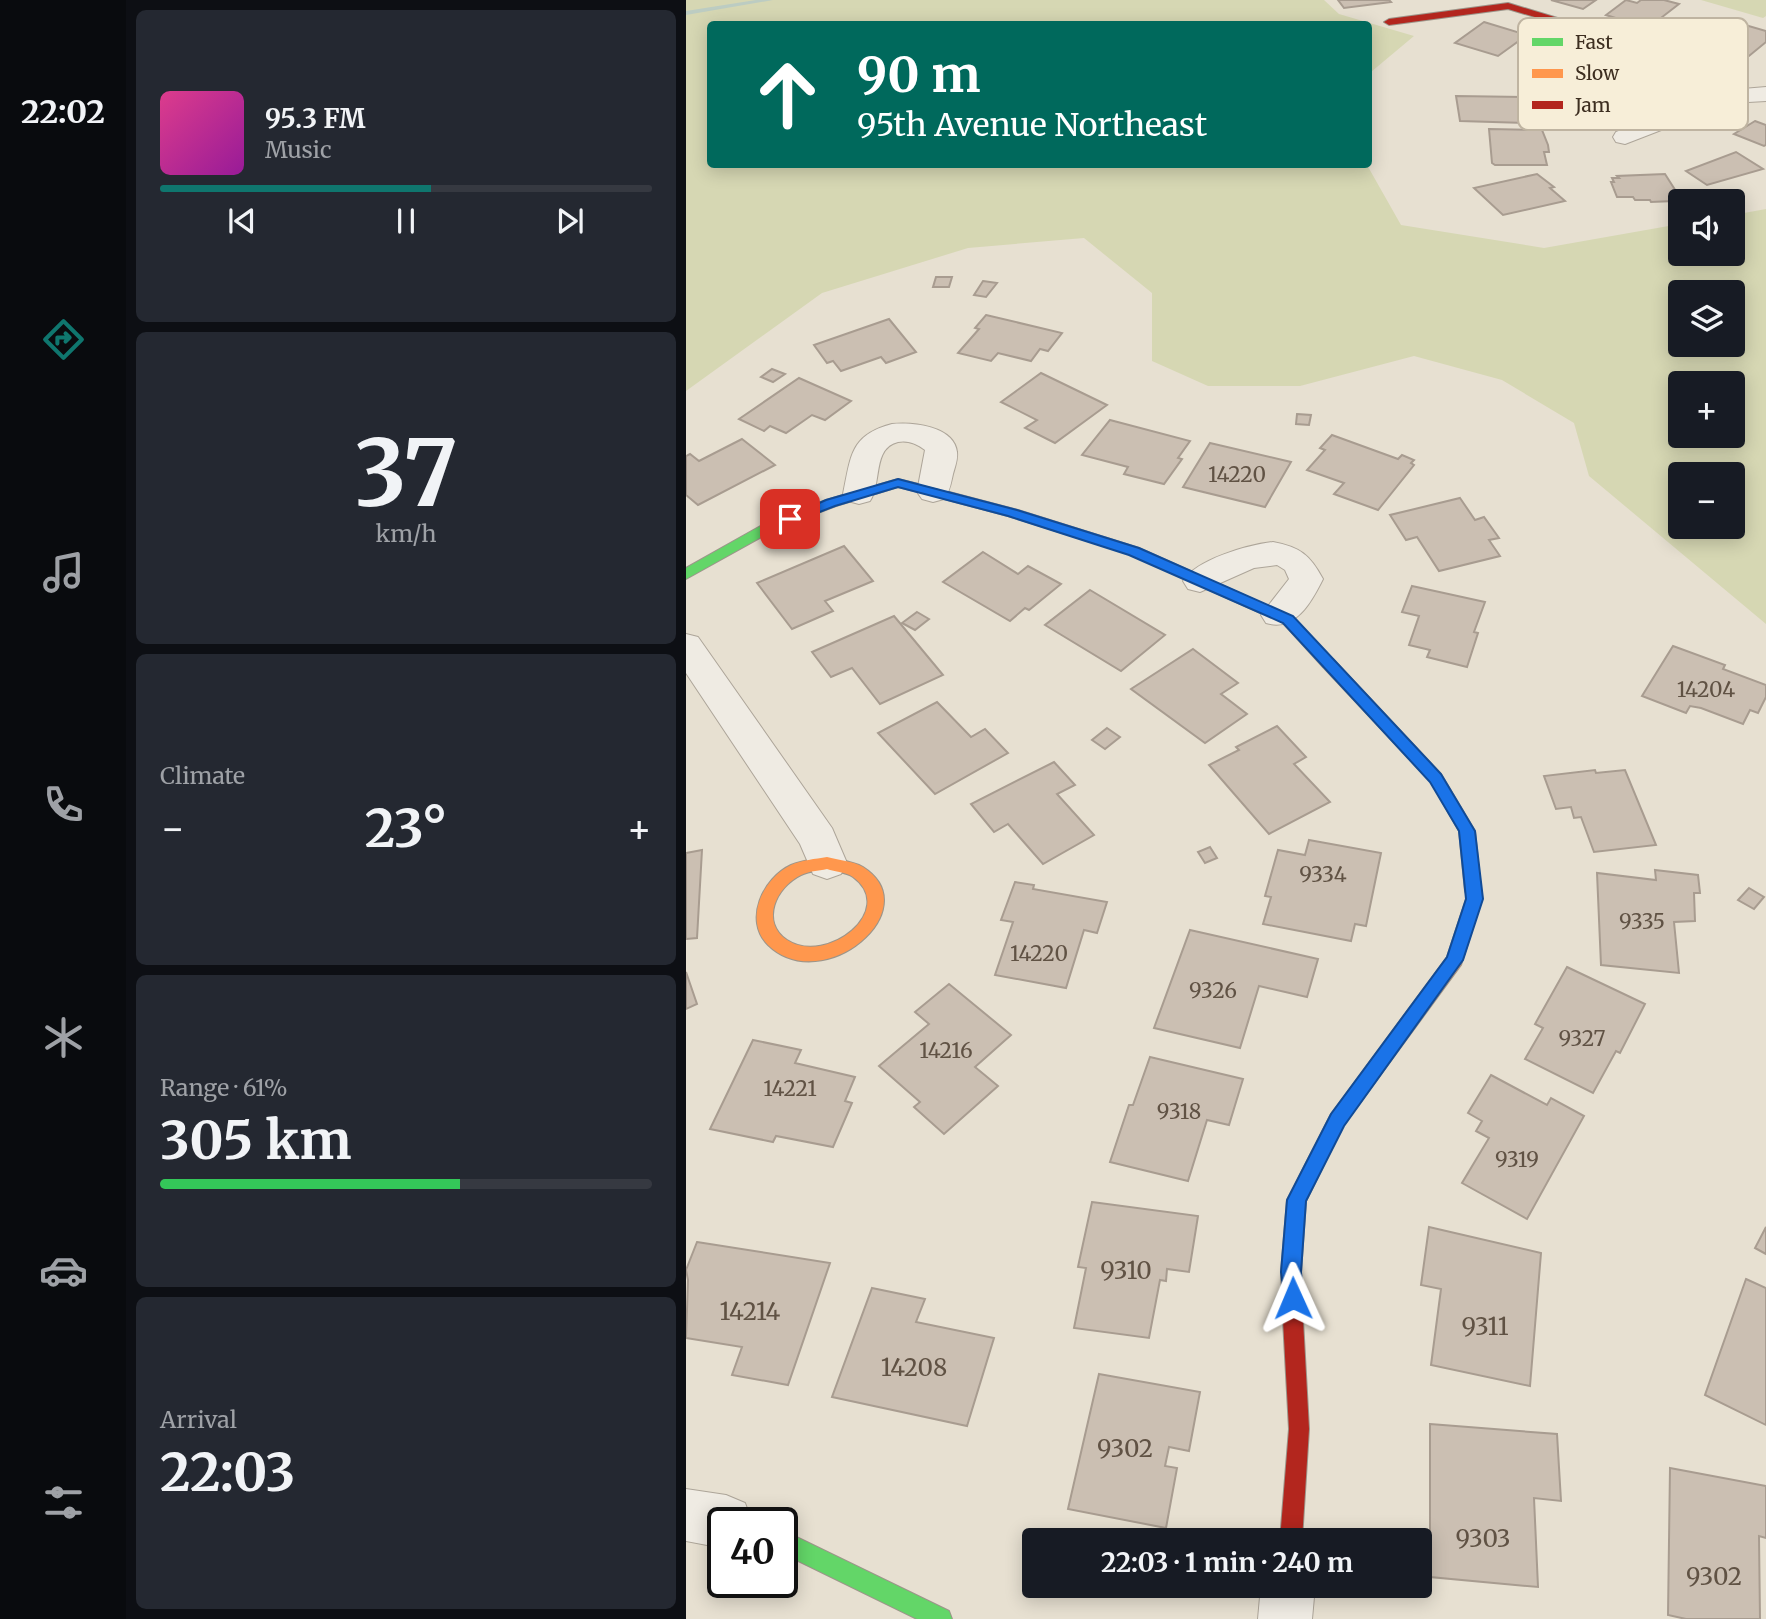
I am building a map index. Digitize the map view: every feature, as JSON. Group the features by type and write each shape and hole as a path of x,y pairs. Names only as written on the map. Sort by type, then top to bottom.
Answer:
{"street":[{"path":"1390,22 1508,6 1548,18"},
{"path":"1748,95 1766,94"},
{"path":"1625,137 1642,130"},
{"path":"859,494 867,453 872,446 890,435 902,433 925,435 940,446 942,454 933,492"},
{"path":"686,574 769,527 859,494 898,483 1013,513 1134,551 1288,620 1436,778 1467,831 1475,899 1455,960 1338,1120 1297,1200 1291,1272 1299,1429 1292,1528"},
{"path":"1200,581 1248,556 1276,553 1289,557 1298,563 1306,579 1298,595 1278,615"},
{"path":"686,646 818,839 827,863"},
{"path":"827,863 846,865 862,872 873,883 878,898 876,914 867,930 852,943 833,952 813,955 793,953 776,945 765,933 762,918 764,902 774,887 789,874 807,866 827,863"},
{"path":"686,1515 707,1519"},
{"path":"798,1549 941,1619"},
{"path":"1285,1619 1287,1598"}],"green space":[{"path":"686,0 1324,0 1339,14 1363,21 707,21 707,168 1369,168 1401,225 1544,248 1668,226 1668,266 1745,266 1745,213 1766,209 1766,624 1589,476 1574,423 1502,380 1414,356 1300,386 1208,386 1152,361 1152,293 1084,238 968,248 822,293 686,391"},
{"path":"1701,0 1766,0 1766,16 1763,18"},
{"path":"1372,24 1414,36 1372,71"}],"building":[{"path":"1338,0 1389,0 1391,2 1344,8"},
{"path":"1551,0 1596,0 1583,9"},
{"path":"1626,0 1637,3 1641,0 1664,0 1679,4 1661,18 1616,18 1606,15"},
{"path":"1484,22 1518,32 1518,42 1498,56 1455,43"},
{"path":"1748,26 1766,31 1766,42 1749,56"},
{"path":"1456,96 1518,97 1518,123 1460,121"},
{"path":"1755,121 1766,125 1766,145 1734,134 1748,130 1748,125"},
{"path":"1489,129 1542,130 1549,152 1544,152 1547,165 1492,163"},
{"path":"1736,152 1763,169 1707,185 1686,171"},
{"path":"1537,174 1554,187 1550,188 1565,201 1503,215 1474,188"},
{"path":"1665,174 1675,189 1668,189 1668,201 1651,202 1635,200 1633,197 1617,197 1611,182 1614,182 1612,178 1619,178 1617,176"},
{"path":"936,277 952,277 949,287 933,287"},
{"path":"983,281 997,283 986,297 974,295"},
{"path":"986,315 1062,333 1048,351 1040,349 1031,361 998,353 991,361 958,353 979,329 975,328"},
{"path":"889,319 916,352 886,363 881,357 841,371 833,361 827,363 814,345"},
{"path":"772,369 785,374 773,382 761,377"},
{"path":"1041,373 1107,405 1055,443 1025,428 1037,420 1001,402"},
{"path":"799,378 851,401 825,420 812,415 786,433 770,426 764,431 739,419"},
{"path":"1297,414 1311,415 1309,425 1296,424"},
{"path":"1110,420 1190,441 1178,458 1182,459 1164,484 1124,474 1128,467 1082,455"},
{"path":"1332,435 1398,459 1402,455 1414,460 1411,463 1414,465 1378,510 1334,494 1344,483 1307,470 1325,450 1320,448"},
{"path":"742,439 775,465 698,505 686,495 686,456 690,454 699,461"},
{"path":"1210,443 1291,462 1265,507 1183,487"},
{"path":"1460,498 1475,520 1484,517 1499,538 1489,540 1500,556 1439,571 1417,537 1406,540 1390,515"},
{"path":"844,546 873,581 825,601 833,611 792,629 757,583"},
{"path":"983,552 1018,574 1028,566 1061,584 1029,610 1025,608 1010,621 943,582"},
{"path":"1412,586 1485,602 1474,632 1478,633 1467,667 1427,657 1430,650 1409,645 1419,616 1402,612"},
{"path":"1090,590 1165,635 1121,671 1045,625"},
{"path":"917,612 929,619 915,630 902,623"},
{"path":"894,616 943,675 880,704 852,668 831,677 812,652"},
{"path":"1673,646 1725,665 1723,669 1766,685 1766,697 1758,713 1750,710 1743,724 1701,708 1690,706 1686,713 1642,696"},
{"path":"1193,649 1238,683 1221,694 1247,714 1205,743 1131,689"},
{"path":"937,702 971,737 985,729 1008,753 935,794 878,733"},
{"path":"1277,726 1306,757 1294,764 1330,802 1269,834 1209,765 1239,750 1236,747"},
{"path":"1107,728 1120,737 1105,749 1092,740"},
{"path":"1054,762 1075,785 1057,794 1094,835 1043,864 1008,824 994,832 971,804"},
{"path":"1595,770 1596,773 1625,770 1656,845 1594,852 1581,817 1574,818 1571,807 1556,809 1544,776"},
{"path":"1309,840 1381,853 1366,926 1355,924 1351,941 1263,924 1271,897 1265,896 1278,850 1305,855"},
{"path":"1210,847 1217,858 1205,863 1198,852"},
{"path":"702,850 697,938 686,939 686,853"},
{"path":"1655,870 1698,875 1700,893 1694,893 1695,921 1674,922 1679,973 1601,965 1597,873 1656,880"},
{"path":"1015,882 1034,885 1033,889 1107,902 1097,933 1084,930 1066,988 995,975 1013,922 1001,920"},
{"path":"1749,888 1764,897 1754,909 1738,900"},
{"path":"1190,930 1318,959 1307,997 1259,986 1240,1048 1154,1028"},
{"path":"1567,967 1645,1004 1620,1053 1616,1051 1593,1093 1525,1059 1543,1028 1535,1024"},
{"path":"686,972 697,1004 686,1009"},
{"path":"949,984 1011,1035 975,1067 998,1086 944,1134 914,1107 920,1102 879,1066 929,1024 915,1012"},
{"path":"753,1040 801,1050 795,1063 855,1077 845,1101 852,1103 833,1147 776,1136 773,1142 710,1129"},
{"path":"1150,1057 1243,1079 1229,1125 1207,1120 1188,1181 1110,1162 1129,1105 1133,1105"},
{"path":"1491,1075 1547,1105 1551,1098 1584,1116 1527,1219 1462,1183 1489,1138 1476,1131 1482,1121 1468,1113"},
{"path":"1092,1202 1198,1216 1189,1272 1167,1269 1166,1281 1160,1280 1149,1338 1074,1328 1086,1268 1078,1267"},
{"path":"1429,1227 1541,1253 1530,1386 1431,1365 1441,1289 1421,1285"},
{"path":"1766,1227 1766,1254 1755,1248"},
{"path":"697,1242 830,1263 788,1385 732,1375 742,1347 686,1338 686,1270"},
{"path":"1746,1279 1766,1288 1766,1425 1705,1395"},
{"path":"872,1288 925,1299 916,1322 994,1338 967,1426 832,1397"},
{"path":"1099,1374 1200,1392 1189,1451 1169,1447 1165,1466 1177,1468 1166,1528 1068,1509"},
{"path":"1430,1424 1557,1434 1561,1501 1534,1498 1538,1587 1432,1577"},
{"path":"1670,1468 1766,1486 1766,1538 1759,1536 1760,1619 1686,1619 1668,1615"}],"waterway":[{"path":"686,13 769,0"}],"traffic: fast":[{"path":"686,574 769,527 831,503 898,483 934,492"},
{"path":"798,1549 941,1619"}],"traffic: slow":[{"path":"934,492 1013,513 1134,551 1288,620 1328,663"},
{"path":"827,863 858,872 873,887 876,904 869,922 855,937 836,949 815,955 793,953 774,940 768,931 765,921 767,901 779,883 796,870 827,863"},
{"path":"1293,1320 1291,1272 1297,1200 1337,1120 1455,960 1474,899 1473,891"}],"traffic: jam":[{"path":"1389,22 1508,6 1548,18"},
{"path":"1328,663 1436,778 1467,831 1473,891"},
{"path":"1292,1528 1299,1429 1293,1320"}],"route":[{"path":"790,519 831,503 898,483 1013,513 1134,551 1288,620 1436,778 1467,831 1475,899 1455,960 1338,1120 1297,1200 1291,1272 1293,1298"}]}
